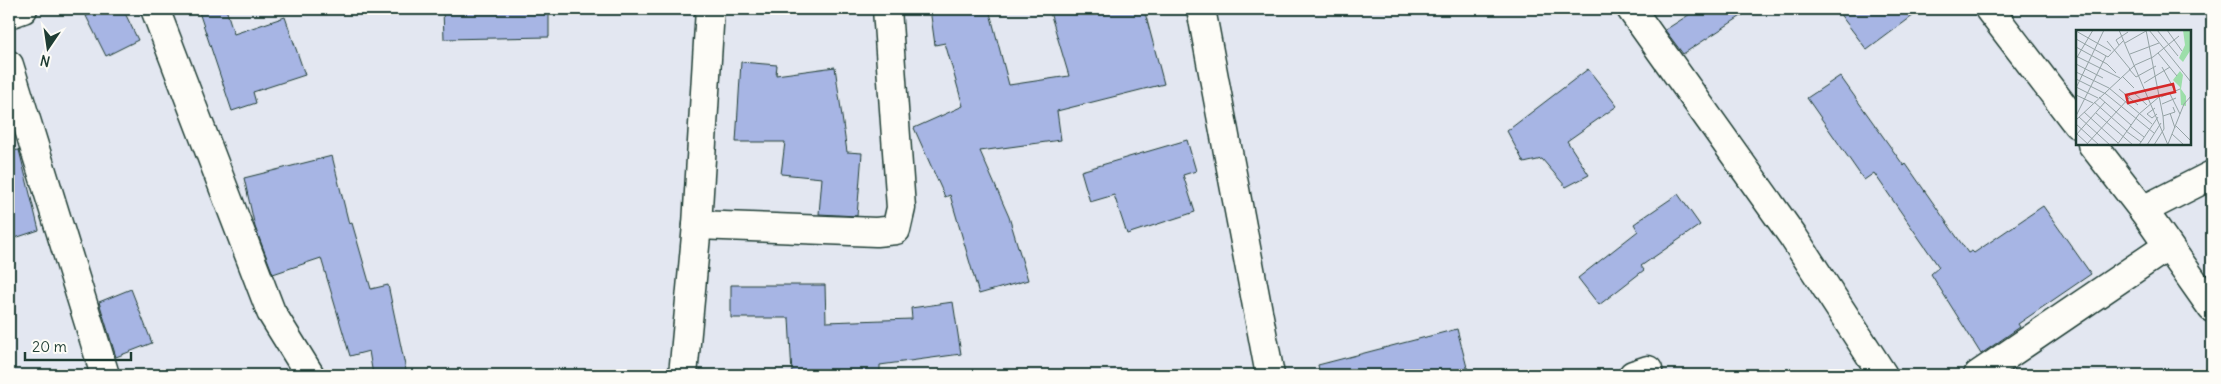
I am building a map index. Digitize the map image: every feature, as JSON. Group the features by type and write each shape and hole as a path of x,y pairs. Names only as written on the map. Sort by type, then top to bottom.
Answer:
{"street":[{"path":"9,14 23,9"},
{"path":"155,9 271,312 310,375"},
{"path":"683,375 698,225 710,9"},
{"path":"698,225 876,232 896,230 901,208 887,9"},
{"path":"1200,9 1270,375"},
{"path":"1631,9 1794,238 1883,375"},
{"path":"1989,9 2076,123"},
{"path":"9,65 106,375"},
{"path":"2093,145 2143,210 2212,308"},
{"path":"2143,210 2212,175"},
{"path":"1978,375 2168,246"}],"building":[{"path":"101,9 123,9 138,40 106,56 86,16"},
{"path":"198,9 226,9 234,34 285,17 305,75 253,92 256,103 232,111"},
{"path":"443,9 549,9 549,37 444,39"},
{"path":"930,9 989,9 1009,85 1069,76 1049,9 1144,9 1164,84 1057,111 1061,140 980,151 1009,217 1028,280 979,294 950,195 945,197 914,128 963,106 945,43 935,45"},
{"path":"1698,9 1752,9 1683,54 1665,30"},
{"path":"1836,9 1922,9 1867,50"},
{"path":"741,62 777,65 776,75 835,67 847,152 862,153 857,216 819,214 822,178 781,174 785,142 736,142"},
{"path":"1588,69 1617,106 1567,141 1589,175 1566,187 1542,159 1524,163 1507,131"},
{"path":"1840,76 1904,166 1906,164 1968,253 1972,251 1974,253 2043,206 2091,274 2018,324 2020,327 1981,354 1931,274 1939,267 1874,173 1864,180 1807,98"},
{"path":"1187,140 1196,171 1183,175 1195,212 1127,234 1114,195 1090,202 1081,171"},
{"path":"19,150 39,230 9,240 9,151"},
{"path":"332,156 349,224 352,223 371,289 388,285 407,375 373,375 369,351 350,356 321,258 273,274 255,227 244,178"},
{"path":"1678,194 1700,225 1641,266 1644,270 1599,305 1578,278 1638,231 1634,224"},
{"path":"731,285 825,285 826,322 912,319 911,308 953,302 961,354 880,365 880,375 792,375 789,318 731,318"},
{"path":"131,289 152,343 116,357 99,302"},
{"path":"1457,329 1469,375 1320,375 1318,365"}]}
